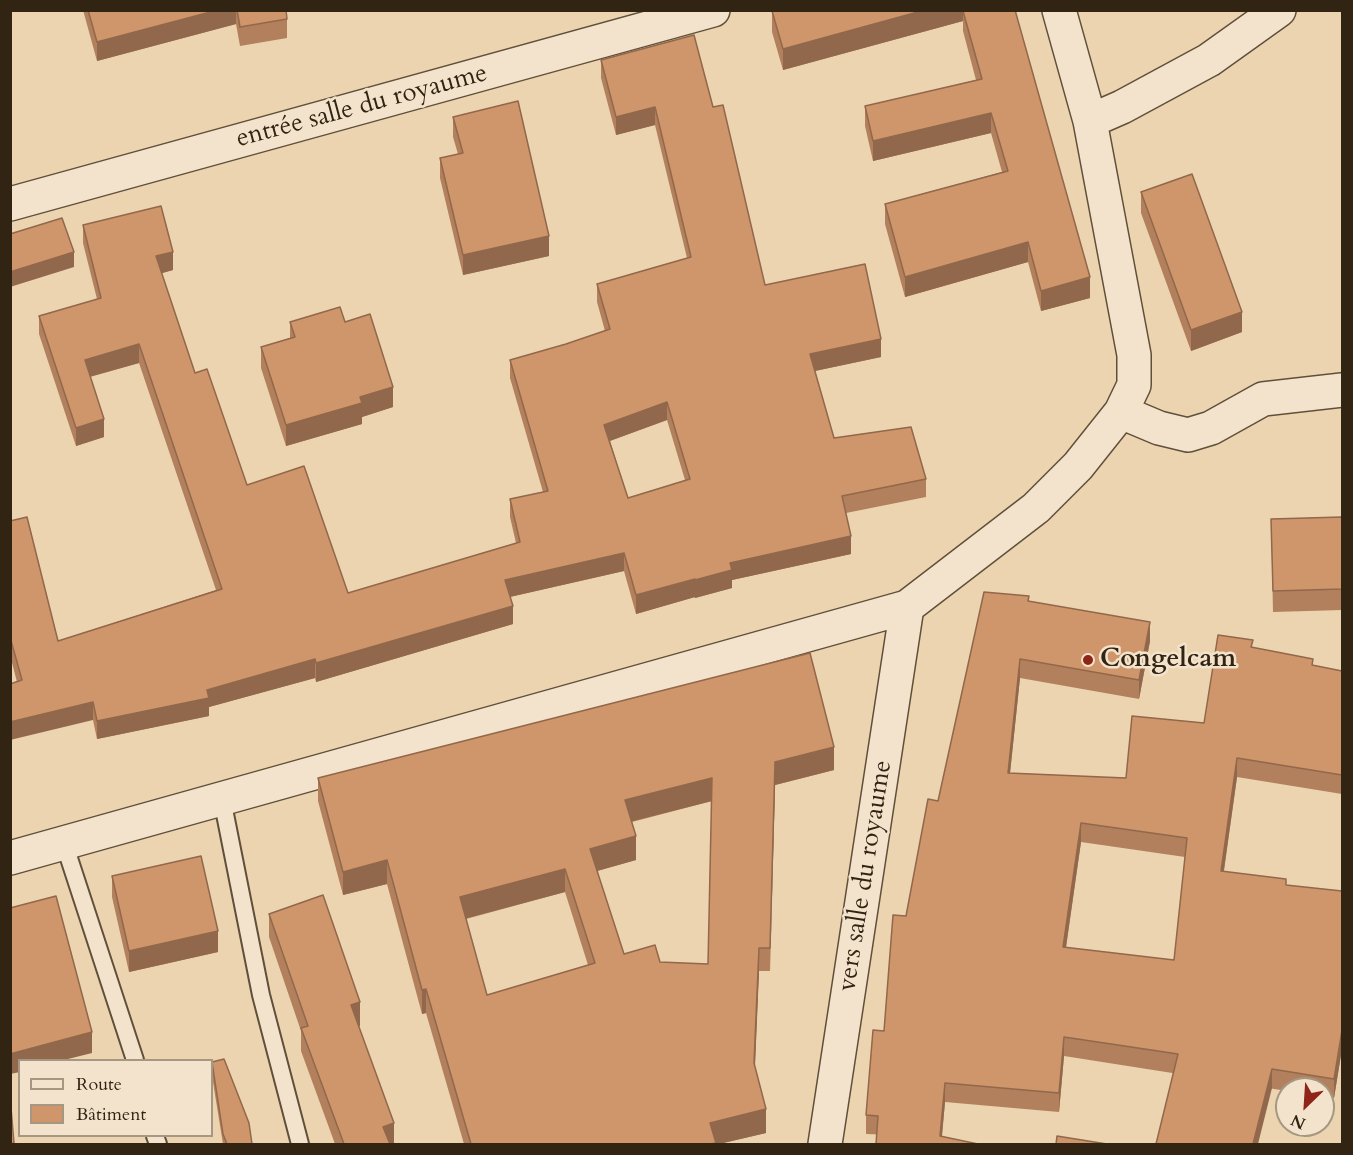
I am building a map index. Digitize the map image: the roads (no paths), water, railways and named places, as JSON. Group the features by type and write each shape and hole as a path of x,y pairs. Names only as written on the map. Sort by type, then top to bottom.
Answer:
{"street":[{"name":"entrée salle du royaume","path":"10,204 713,10"},
{"path":"10,858 907,608 1036,508 1078,466 1122,412 1134,385 1134,355 1090,121 1059,10"},
{"path":"1090,121 1122,107 1209,60 1280,10"},
{"path":"1122,412 1159,428 1188,435 1211,428 1263,399 1342,390"},
{"name":"vers salle du royaume","path":"825,1144 907,608"}],"lane":[{"path":"222,799 261,995 300,1144"},
{"path":"64,843 135,1059"}],"place":[{"name":"Congelcam","path":"1088,660"}]}
